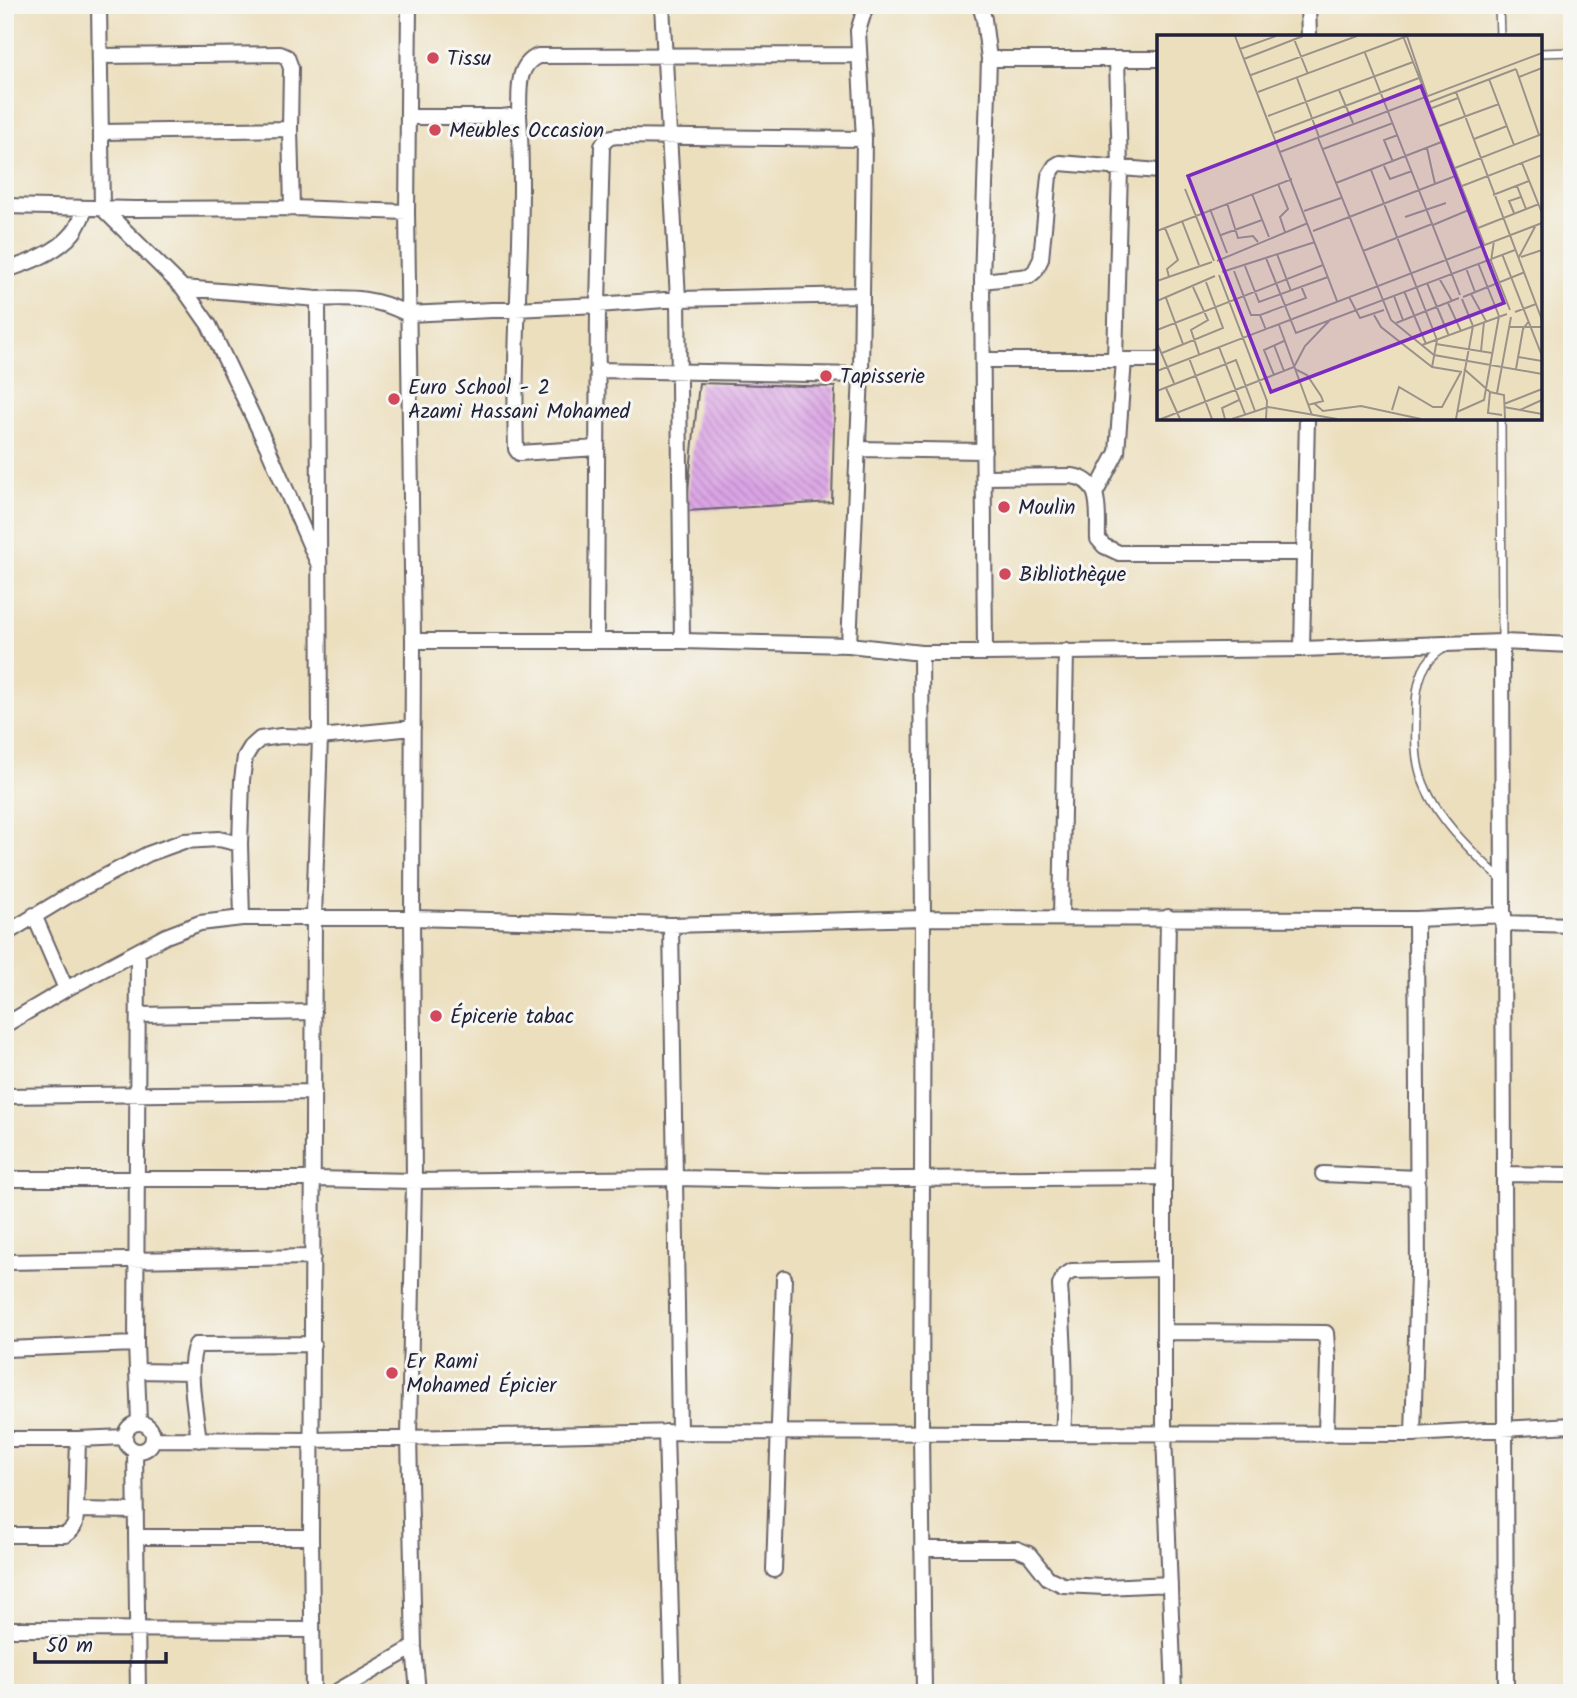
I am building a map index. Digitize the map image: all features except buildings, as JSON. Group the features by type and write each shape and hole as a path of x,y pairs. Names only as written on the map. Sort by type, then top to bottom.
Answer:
{"street":[{"path":"99,5 102,208 183,288 209,325 321,569"},
{"path":"409,5 407,212 413,641 414,1181 409,1437 418,1693"},
{"path":"662,5 678,299 682,641"},
{"path":"849,645 861,375 864,139 858,31 866,5"},
{"path":"980,5 989,59 982,281 985,653"},
{"path":"1308,5 1309,35"},
{"path":"100,55 280,54 287,57 291,68 292,208"},
{"path":"597,448 517,452 521,155 519,115 522,74 529,60 538,56 859,55"},
{"path":"989,59 1157,59"},
{"path":"1096,492 1117,452 1120,168 1117,59"},
{"path":"408,117 519,115"},
{"path":"102,132 290,129"},
{"path":"596,641 597,370 602,146 611,136 864,139"},
{"path":"982,281 1029,276 1038,267 1049,176 1055,166 1060,163 1157,171"},
{"path":"5,206 292,208 407,212"},
{"path":"5,270 63,244 75,231 86,208"},
{"path":"183,288 318,299 362,298 408,314 598,306 678,299 862,295"},
{"path":"313,1693 311,1537 314,918 320,737 321,569 318,299"},
{"path":"984,360 1157,359"},
{"path":"597,370 861,375"},
{"path":"1302,649 1307,420"},
{"path":"858,449 984,452"},
{"path":"984,477 1081,477 1089,481 1096,492 1098,540 1104,546 1119,552 1304,553"},
{"path":"413,641 682,641 849,645 921,653 1302,649 1502,642 1572,645"},
{"path":"1502,642 1506,1693"},
{"path":"1060,917 1066,651"},
{"path":"921,653 921,1432 924,1693"},
{"path":"242,918 242,780 245,757 251,747 260,739 281,736 320,737 413,729"},
{"path":"5,934 71,894 148,854 184,841 219,839 240,844"},
{"path":"34,915 66,989"},
{"path":"5,1025 166,936 200,923 242,918 412,918 671,925 1060,917 1504,919 1572,926"},
{"path":"1168,917 1164,1434 1174,1693"},
{"path":"1413,1434 1418,1273 1416,919"},
{"path":"671,925 675,1178 673,1693"},
{"path":"138,952 136,1371 139,1422"},
{"path":"138,1015 314,1012"},
{"path":"5,1096 314,1092"},
{"path":"1323,1174 1418,1178"},
{"path":"1505,1174 1572,1175"},
{"path":"5,1179 414,1181 1164,1177"},
{"path":"5,1262 313,1257"},
{"path":"1063,1433 1066,1401 1060,1285 1064,1276 1072,1271 1164,1269"},
{"path":"774,1570 784,1278"},
{"path":"1164,1332 1326,1334 1326,1434"},
{"path":"5,1349 136,1344"},
{"path":"199,1440 191,1371 192,1351 196,1345 313,1344"},
{"path":"136,1371 191,1371"},
{"path":"139,1422 150,1427 154,1438 147,1449 135,1451 127,1446 125,1437 132,1424 139,1422"},
{"path":"154,1438 312,1440 672,1432 1413,1434 1572,1426"},
{"path":"5,1439 125,1437"},
{"path":"5,1535 65,1535 72,1531 76,1510 78,1439"},
{"path":"135,1451 138,1693"},
{"path":"76,1510 136,1511"},
{"path":"136,1537 311,1537"},
{"path":"922,1549 1017,1549 1029,1555 1048,1578 1063,1585 1105,1587 1170,1584"},
{"path":"5,1629 311,1630"},
{"path":"334,1693 415,1647"}],"lane":[{"path":"1499,5 1500,35"},
{"path":"1542,53 1572,52"},
{"path":"1502,420 1502,642"},
{"path":"1449,644 1429,659 1419,680 1416,696 1418,767 1431,797 1458,837 1503,881"}],"place":[{"name":"Tissu","path":"433,58"},
{"name":"Meubles Occasion","path":"435,130"},
{"name":"Tapisserie","path":"826,376"},
{"name":"Euro School - 2 Azami Hassani Mohamed","path":"394,399"},
{"name":"Moulin","path":"1004,507"},
{"name":"Bibliothèque","path":"1005,574"},
{"name":"Épicerie tabac","path":"436,1016"},
{"name":"Er Rami Mohamed Épicier","path":"392,1373"}]}
